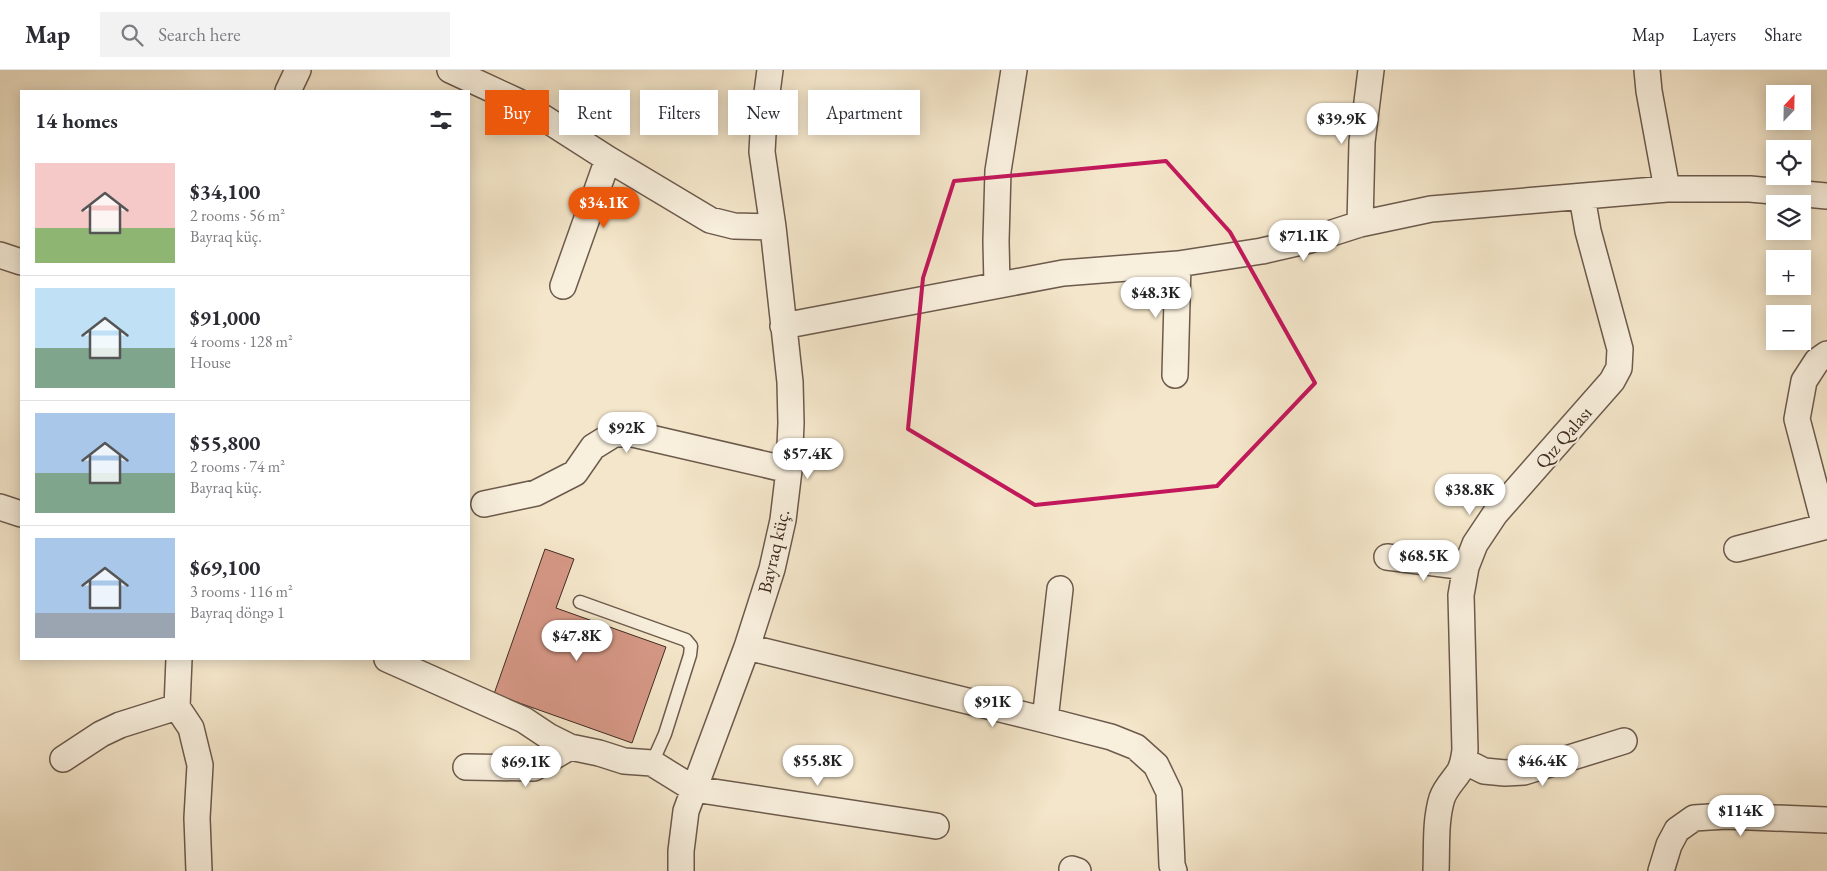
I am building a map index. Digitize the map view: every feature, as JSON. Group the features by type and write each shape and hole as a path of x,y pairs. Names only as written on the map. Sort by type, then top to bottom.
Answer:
{"street":[{"path":"288,90 298,70"},
{"path":"450,70 519,102 608,159 710,220 734,226 773,227"},
{"name":"Bayraq küç.","path":"681,871 686,811 726,708 772,569 783,520 789,470 790,382 773,227 762,152 764,115 770,70"},
{"path":"997,285 998,171 1014,70"},
{"path":"1360,224 1362,142 1371,70"},
{"path":"1647,70 1649,91 1667,189"},
{"path":"563,286 608,159"},
{"path":"783,326 1064,273 1178,264 1262,250 1310,240 1360,224 1431,209 1667,189 1750,189 1827,196"},
{"name":"Qız Qalası","path":"1436,871 1438,815 1442,797 1460,771 1464,761 1461,595 1466,567 1475,544 1494,514 1612,381 1619,368 1620,349 1588,232 1582,197"},
{"path":"0,255 20,262"},
{"path":"1175,375 1178,264"},
{"path":"1737,549 1826,526 1797,419 1804,381 1817,361 1827,354"},
{"path":"484,504 536,493 575,473 594,447 614,434 633,434 789,470"},
{"path":"0,506 20,514"},
{"path":"1387,557 1466,567"},
{"path":"1045,720 1060,588"},
{"path":"747,647 1045,720 1111,737 1136,746 1156,765 1169,792 1172,865 1174,871"},
{"path":"179,660 177,707 191,728 200,765 199,871"},
{"path":"389,660 524,720 548,736 570,747 624,761 652,763 694,789 936,826"},
{"path":"63,759 101,734 120,725 177,707"},
{"path":"1464,761 1484,770 1505,773 1524,772 1624,741"},
{"path":"466,767 534,768 570,747"},
{"path":"1661,871 1669,845 1677,830 1694,818 1726,816 1827,820"}],"lane":[{"path":"580,602 686,640 691,646 690,655 665,734 652,763"}],"highlighted area":[{"path":"1166,161 1230,232 1315,383 1217,486 1035,505 908,429 923,278 954,181"}],"building":[{"path":"545,549 574,559 556,608 666,647 632,743 494,694"}]}
